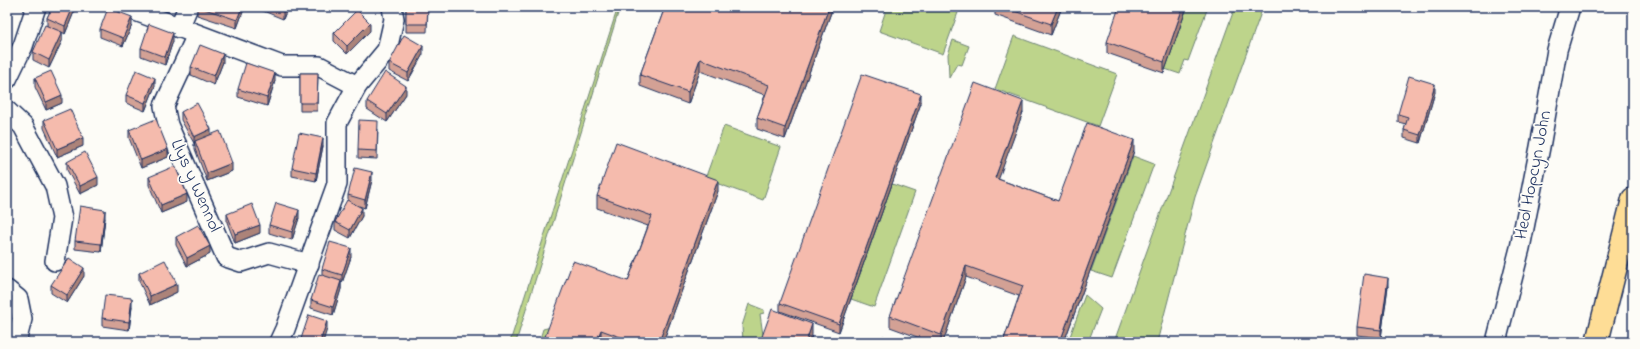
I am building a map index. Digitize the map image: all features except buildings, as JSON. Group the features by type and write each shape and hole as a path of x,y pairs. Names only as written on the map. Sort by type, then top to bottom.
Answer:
{"highway":[{"path":"1597,342 1633,199"}],"street":[{"path":"7,79 23,46 36,7"},
{"path":"125,7 188,32 282,66 319,66 357,86"},
{"name":"Llys y Wennol","path":"188,7 188,32 164,106 168,125 226,257 241,262 269,253 309,264"},
{"path":"279,342 286,329 337,184 337,123 357,86 386,50 394,19 392,7"},
{"name":"Heol Hopcyn John","path":"1496,342 1520,248 1557,50 1570,7"},
{"path":"7,111 23,126 55,186 62,218 55,261"},
{"path":"7,290 18,299 22,319 16,342"}],"green space":[{"path":"618,7 620,7 516,342 510,342"},
{"path":"887,7 960,7 943,54 879,31"},
{"path":"1187,7 1208,7 1188,61 1185,60 1180,74 1165,69"},
{"path":"1235,7 1263,7 1195,197 1157,342 1114,342"},
{"path":"1014,36 1117,74 1098,126 995,89"},
{"path":"953,40 969,46 962,65 957,64 949,78 948,54"},
{"path":"724,126 781,147 763,200 705,179"},
{"path":"1133,156 1154,164 1112,278 1091,271"},
{"path":"892,184 915,192 874,307 851,299"},
{"path":"1085,295 1101,309 1088,342 1068,342"},
{"path":"749,304 764,310 764,313 760,314 764,342 743,342 742,326"},
{"path":"551,327 553,342 539,342 543,329"}]}
